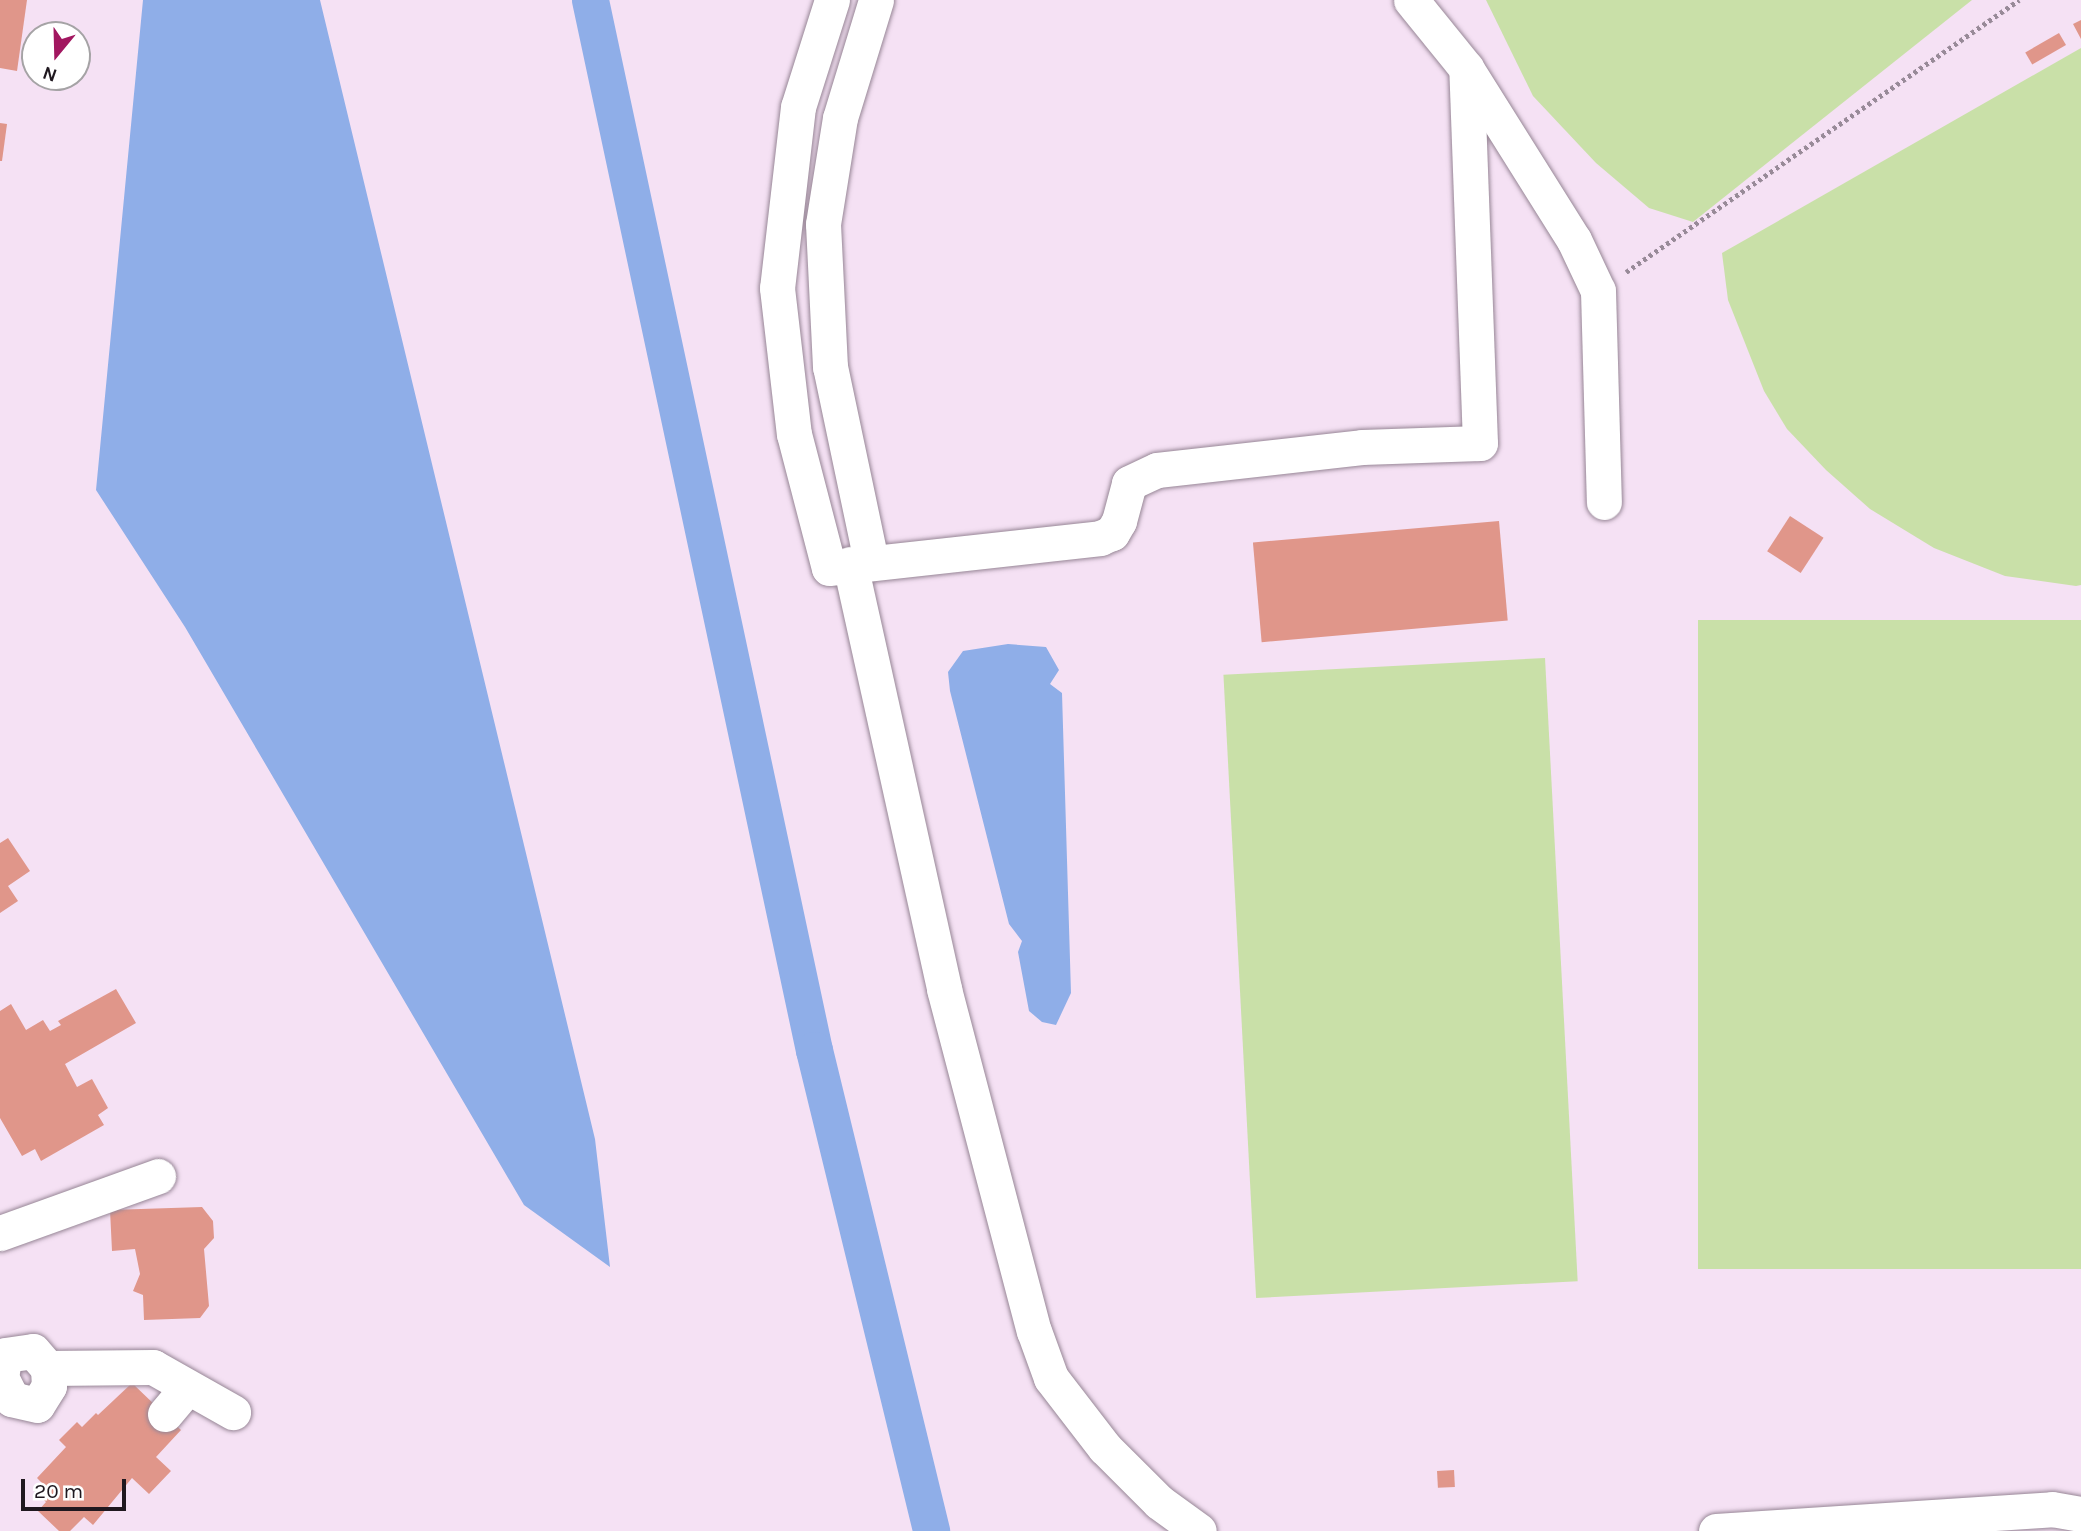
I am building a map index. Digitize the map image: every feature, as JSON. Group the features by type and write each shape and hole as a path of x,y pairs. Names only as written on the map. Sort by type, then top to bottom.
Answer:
{"street":[{"path":"832,0 798,107 777,288 794,434 850,564"},
{"path":"876,0 840,118 823,224 830,367 850,564 944,989 1051,1378 1105,1448 1159,1502 1199,1531"},
{"path":"1411,0 1466,68 1574,240 1598,291 1604,502"},
{"path":"850,564 1100,538 1112,533 1119,521 1129,483 1157,470 1362,447 1480,443 1466,68"},
{"path":"0,1233 158,1176"},
{"path":"2,1352 1,1377 12,1399 37,1405 49,1386 48,1368 153,1367 233,1412"},
{"path":"165,1414 188,1387"},
{"path":"1716,1531 2052,1509 2081,1514"}],"path":[{"path":"1598,291 2020,0"}],"green space":[{"path":"1486,0 1972,0 1693,222 1649,208 1596,163 1533,96"},
{"path":"2081,48 2081,585 2076,586 2005,576 1934,548 1870,509 1826,470 1787,429 1764,391 1728,300 1722,253"},
{"path":"1698,620 2081,620 2081,1269 1698,1269"},
{"path":"1545,658 1578,1281 1256,1298 1223,675"}],"water":[{"path":"143,0 320,0 595,1139 610,1267 524,1205 185,627 96,490"},
{"path":"1008,644 1046,647 1059,670 1050,684 1062,693 1071,993 1056,1025 1042,1022 1029,1011 1018,952 1022,941 1009,924 950,691 948,672 963,651"}],"building":[{"path":"0,0 27,0 24,21 21,21 17,71 0,68"},
{"path":"2081,20 2081,39 2073,24"},
{"path":"2059,33 2066,45 2032,65 2025,52"},
{"path":"0,123 7,124 2,161 0,161"},
{"path":"1790,516 1824,538 1801,573 1767,551"},
{"path":"1499,521 1508,621 1262,642 1253,543"},
{"path":"8,838 30,871 8,886 18,901 0,913 0,843"},
{"path":"116,989 136,1023 65,1064 77,1087 92,1079 108,1108 98,1115 104,1125 41,1161 35,1149 22,1156 0,1118 0,1011 11,1004 26,1030 43,1020 50,1031 61,1025 58,1021"},
{"path":"202,1207 213,1221 214,1238 204,1249 209,1306 200,1318 144,1320 143,1295 133,1291 140,1274 135,1249 112,1251 110,1210"},
{"path":"132,1383 181,1430 156,1457 171,1471 149,1494 132,1478 93,1525 84,1517 70,1531 59,1531 38,1511 46,1502 35,1492 43,1484 37,1478 66,1447 59,1440 77,1422 82,1427"},
{"path":"1454,1470 1455,1487 1438,1488 1437,1471"}],"waterway":[{"path":"590,0 814,1050 931,1531"}]}
